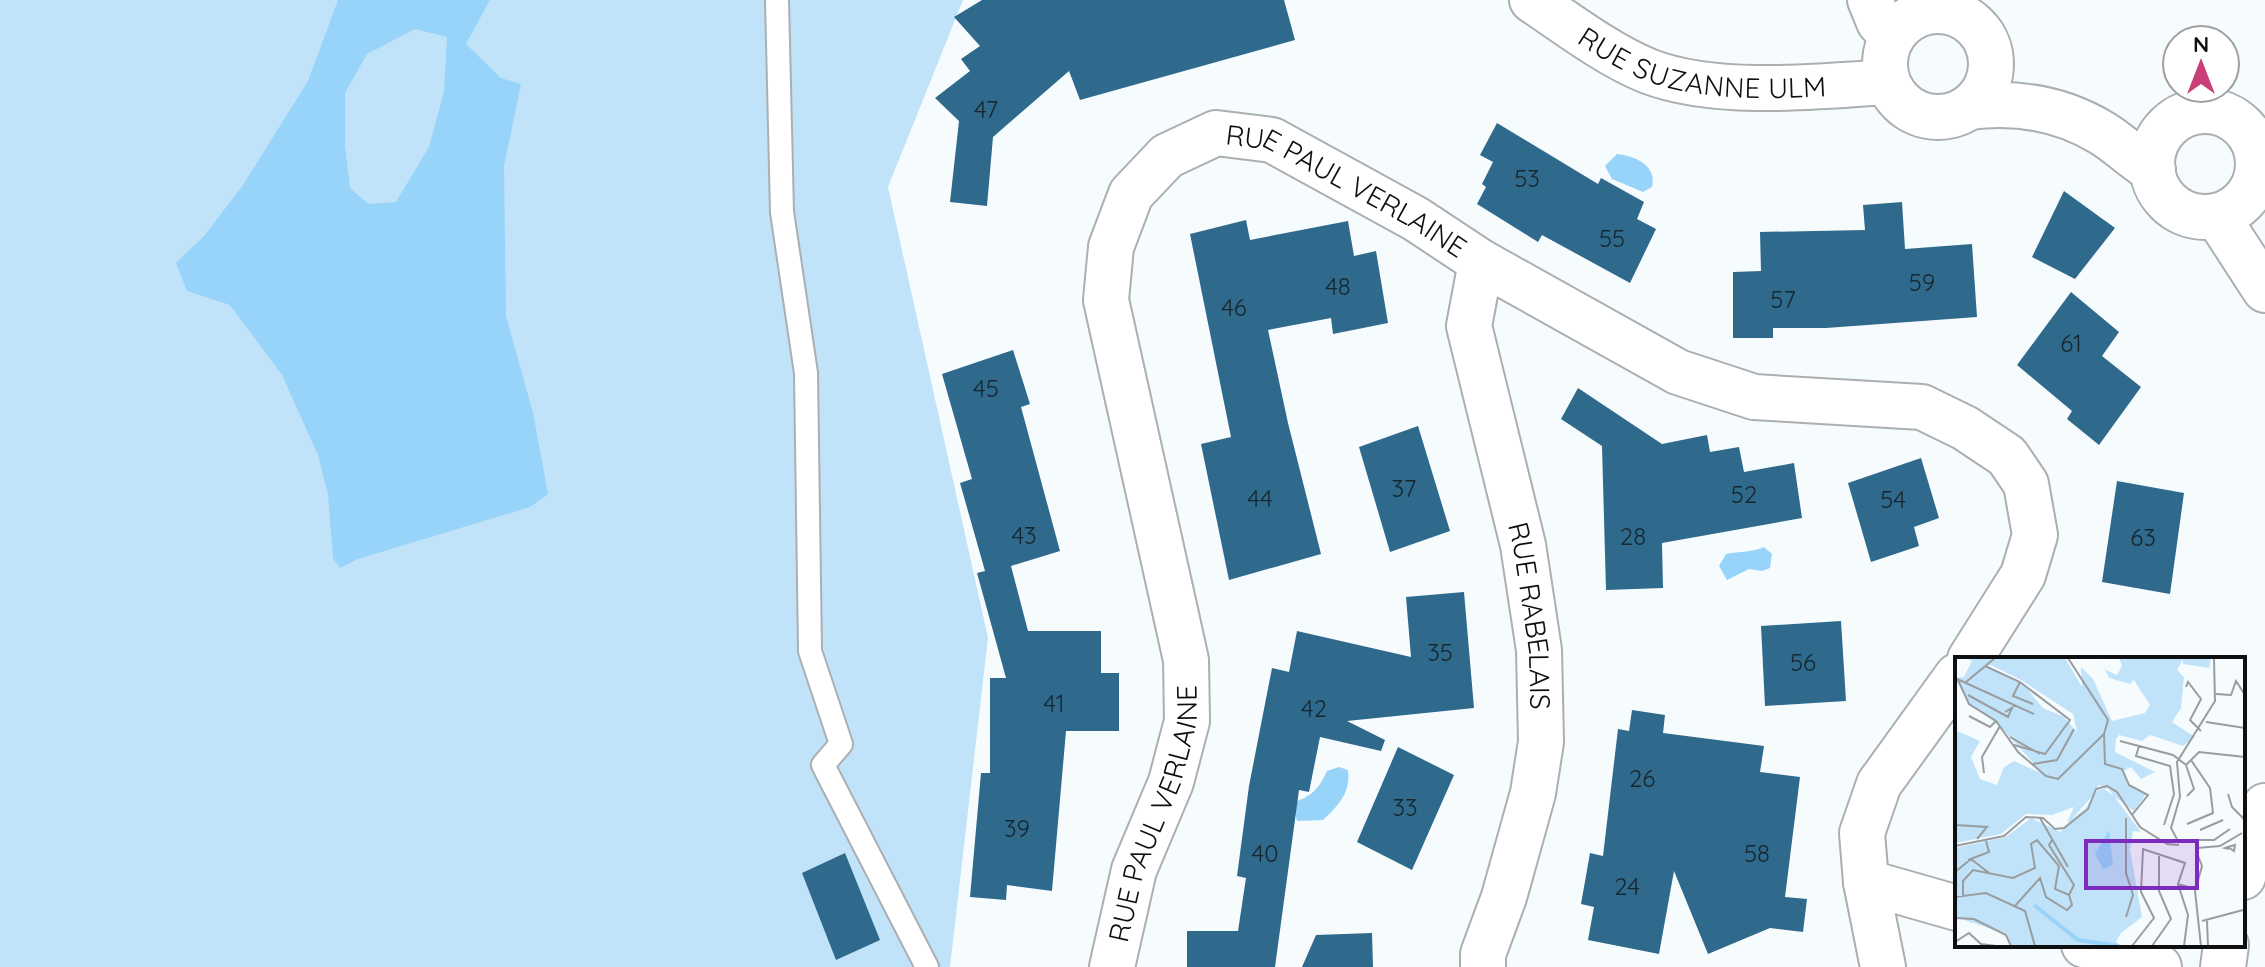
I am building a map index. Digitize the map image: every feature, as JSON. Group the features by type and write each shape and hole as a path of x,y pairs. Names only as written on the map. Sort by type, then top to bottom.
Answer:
{"street":[{"name":"RUE SUZANNE ULM","path":"1532,0 1578,32 1648,71 1703,84 1764,89 1886,82"},
{"path":"1870,0 1879,22 1906,17 1940,11 1972,23 1990,51 1991,67 1982,95 1969,107 1940,117 1925,115 1910,109 1886,82 1886,53 1906,17"},
{"path":"1990,51 2040,85 2125,117 2167,128"},
{"path":"1969,107 1995,104 2029,106 2068,115 2105,134 2132,158 2153,170"},
{"path":"2242,217 2199,217 2182,212 2168,202 2158,187 2153,155 2158,140 2181,117 2198,112 2216,112 2258,133 2258,173 2242,217 2265,290"},
{"name":"RUE PAUL VERLAINE","path":"1112,967 1134,870 1171,782 1187,721 1186,660 1106,300 1111,247 1131,194 1167,156 1216,133 1272,140 1416,219 1481,262 1678,372 1754,397 1922,407 1965,428 2007,456 2026,484 2035,535 2023,575 1971,657"},
{"name":"RUE RABELAIS","path":"1481,262 1469,326 1523,545 1539,650 1541,742 1533,793 1504,897 1483,954 1483,967"},
{"path":"1883,967 1866,882 1862,833 1879,784 1955,679"},
{"path":"2245,871 2265,806"},
{"path":"1866,882 1955,907"},
{"path":"2091,947 2159,967"},
{"path":"2223,967 2226,947"}],"lane":[{"path":"777,0 782,212 806,373 810,651 841,744 823,765 927,967"}],"shaded area":[{"path":"0,0 963,0 888,187 988,638 950,967 0,967"},
{"path":"338,0 490,0 466,44 501,78 521,84 504,166 506,316 533,413 548,494 530,507 358,559 340,568 333,558 328,494 318,455 282,375 230,305 187,291 176,263 205,235 243,185 308,81","holes":["415,29 447,37 444,92 429,147 396,202 368,204 350,188 345,145 345,93 367,54"]},
{"path":"1617,154 1631,157 1648,167 1653,179 1652,187 1643,192 1612,179 1605,166"},
{"path":"1764,547 1772,554 1770,568 1762,571 1749,569 1727,580 1719,566 1726,554"},
{"path":"1339,767 1348,770 1348,785 1339,803 1323,820 1297,821 1292,803 1309,795 1327,771"}],"building":[{"path":"982,0 1284,0 1295,40 1080,100 1069,71 993,137 987,206 950,202 959,121 935,98 970,71 961,59 980,46 954,17"},
{"path":"1497,123 1598,184 1601,178 1644,202 1637,219 1656,229 1630,283 1542,235 1538,242 1477,204 1486,187 1482,184 1493,162 1480,155"},
{"path":"2064,191 2115,228 2075,279 2032,257"},
{"path":"1902,202 1905,249 1972,244 1977,317 1826,328 1773,328 1773,338 1733,338 1733,272 1761,271 1760,232 1865,230 1863,205"},
{"path":"1246,220 1250,240 1348,221 1354,256 1376,251 1388,323 1333,334 1331,318 1268,330 1321,554 1229,580 1201,444 1231,437 1190,234"},
{"path":"2071,292 2119,332 2102,356 2141,387 2099,445 2067,419 2072,411 2017,365"},
{"path":"1013,350 1030,404 1021,407 1060,551 1011,566 1028,631 1101,631 1101,673 1119,673 1119,731 1066,731 1052,891 1007,885 1006,900 970,897 981,773 990,773 990,678 1006,678 977,573 985,571 960,483 972,479 942,374"},
{"path":"1578,388 1662,444 1707,435 1710,452 1739,447 1744,472 1794,463 1802,518 1662,543 1663,588 1606,590 1602,446 1561,419"},
{"path":"1418,426 1450,531 1390,552 1359,447"},
{"path":"1921,458 1939,518 1914,527 1919,546 1871,562 1848,483"},
{"path":"2117,481 2184,493 2170,594 2102,582"},
{"path":"1464,592 1474,708 1347,721 1385,740 1381,751 1320,737 1309,792 1299,790 1275,967 1187,967 1187,931 1238,931 1246,878 1237,876 1249,786 1272,668 1289,672 1297,631 1411,657 1406,597"},
{"path":"1841,621 1846,701 1765,706 1761,626"},
{"path":"1632,710 1665,715 1663,733 1764,746 1760,772 1800,777 1785,897 1807,899 1803,932 1770,928 1708,954 1674,871 1659,954 1588,940 1594,907 1581,904 1590,853 1603,856 1618,729 1629,731"},
{"path":"1398,747 1454,775 1412,870 1357,842"},
{"path":"845,853 880,940 836,960 802,873"},
{"path":"1372,933 1373,967 1302,967 1316,935"}]}
